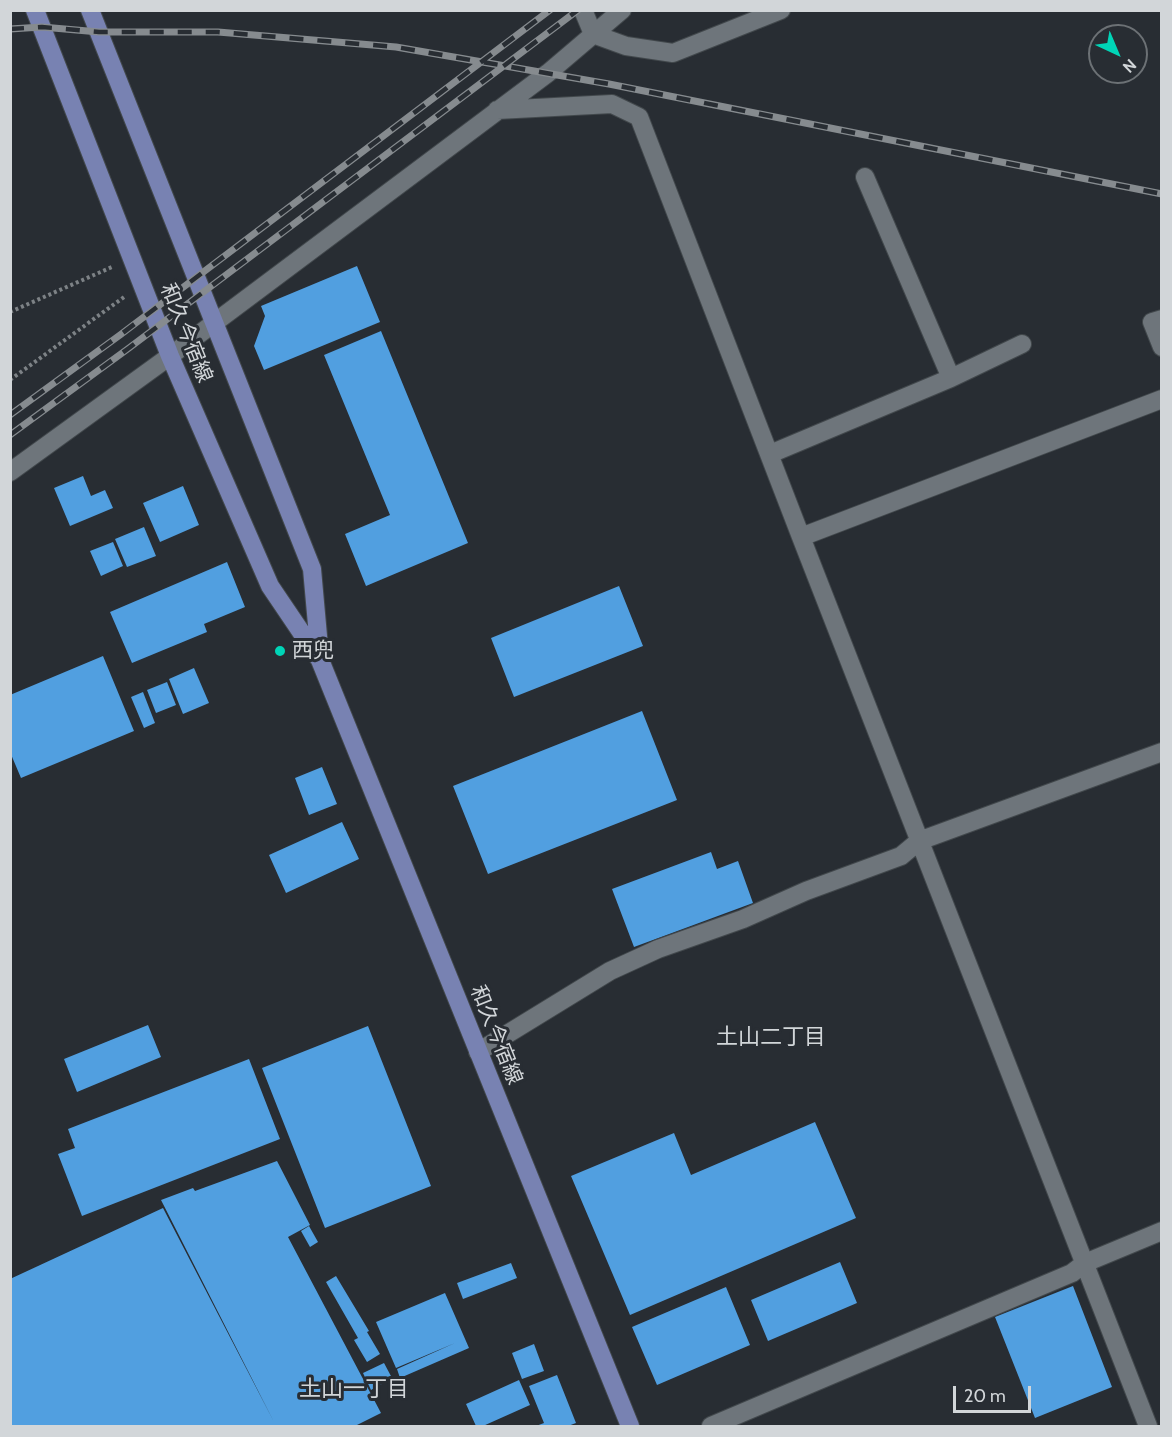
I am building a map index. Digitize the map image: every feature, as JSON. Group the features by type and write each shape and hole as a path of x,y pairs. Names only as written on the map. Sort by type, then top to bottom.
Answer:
{"main road":[{"name":"和久今宿線","path":"35,10 170,356 270,586 320,660 630,1426"},
{"name":"和久今宿線","path":"90,10 312,569 320,660"}],"street":[{"path":"583,10 593,34 626,46 673,53 782,10"},
{"path":"10,472 170,356 548,73 622,10"},
{"path":"497,110 612,104 639,117 1148,1426"},
{"path":"865,177 951,378"},
{"path":"1161,319 1152,322 1161,347"},
{"path":"770,454 951,378 1022,344"},
{"path":"801,537 1161,399"},
{"path":"478,1052 610,971 658,949 743,919 806,891 901,856 919,841 1161,753"},
{"path":"711,1426 1072,1273 1085,1263 1161,1231"}],"path":[{"path":"10,312 132,258"},
{"path":"10,380 142,284"}],"building":[{"path":"357,266 380,322 264,370 254,346 265,316 261,306"},
{"path":"381,331 468,543 366,586 345,534 390,515 324,355"},
{"path":"83,476 91,496 105,490 113,508 70,526 54,488"},
{"path":"183,486 199,525 160,542 143,503"},
{"path":"144,527 156,556 127,567 115,539"},
{"path":"113,542 123,566 101,576 90,551"},
{"path":"227,562 245,607 204,624 207,632 132,663 110,612"},
{"path":"619,586 643,646 514,697 491,638"},
{"path":"103,656 134,731 21,778 10,752 10,695"},
{"path":"194,668 209,703 183,714 169,679"},
{"path":"167,682 176,705 156,713 147,690"},
{"path":"143,692 155,723 144,728 131,697"},
{"path":"642,711 677,800 488,874 453,786"},
{"path":"322,767 337,804 309,815 295,778"},
{"path":"342,822 359,859 286,893 269,855"},
{"path":"711,852 717,869 738,861 753,903 634,947 612,889"},
{"path":"148,1025 161,1057 77,1092 64,1059"},
{"path":"368,1026 431,1186 325,1228 262,1068"},
{"path":"249,1059 280,1139 82,1216 58,1154 75,1148 68,1129"},
{"path":"815,1122 856,1218 630,1315 571,1176 674,1133 691,1175"},
{"path":"277,1161 310,1225 288,1237 381,1413 355,1426 10,1426 10,1279 163,1208 274,1422 161,1200 193,1188 195,1191"},
{"path":"309,1226 318,1242 310,1247 301,1231"},
{"path":"840,1262 857,1303 768,1341 751,1300"},
{"path":"511,1263 517,1278 463,1299 457,1283"},
{"path":"336,1276 380,1354 367,1362 354,1340 358,1338 326,1282"},
{"path":"1073,1286 1112,1387 1035,1418 995,1317"},
{"path":"726,1287 750,1345 657,1385 632,1327"},
{"path":"445,1293 469,1348 400,1378 397,1369 455,1343 396,1368 376,1322"},
{"path":"534,1344 544,1371 522,1379 512,1353"},
{"path":"384,1363 392,1378 371,1390 363,1373"},
{"path":"557,1375 576,1423 568,1426 536,1426 544,1423 529,1386"},
{"path":"519,1380 530,1405 483,1426 476,1426 466,1404"}],"railway":[{"path":"10,415 120,335 550,10"},
{"path":"10,435 578,10"},
{"path":"10,29 42,27 99,32 218,32 396,47 609,84 1162,194"}],"place":[{"name":"西兜","path":"280,651"}],"district":[{"name":"土山二丁目","path":"771,1038"},
{"name":"土山一丁目","path":"354,1390"}]}
